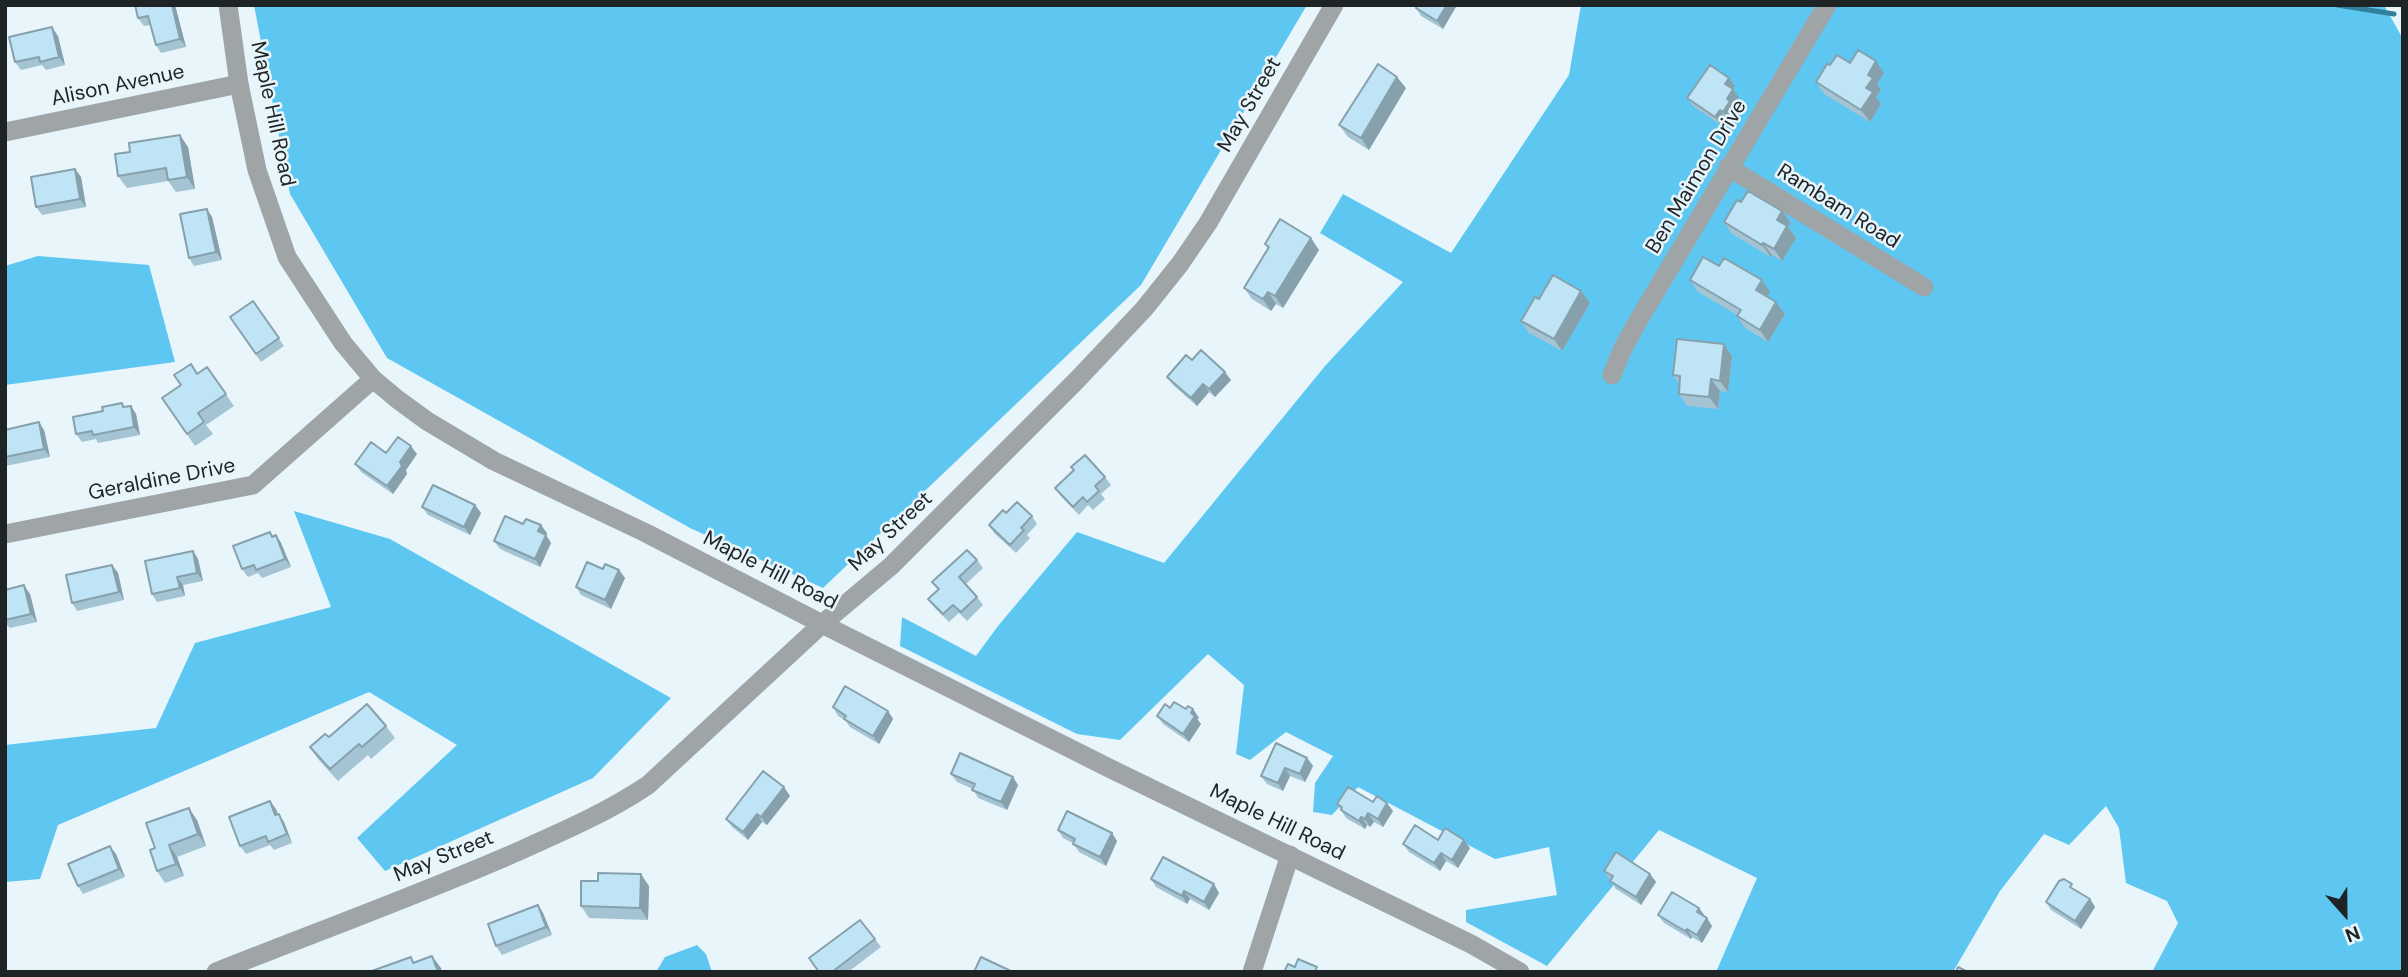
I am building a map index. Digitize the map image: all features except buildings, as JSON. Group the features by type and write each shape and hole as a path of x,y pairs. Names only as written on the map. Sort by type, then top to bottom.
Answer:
{"street":[{"name":"Maple Hill Road","path":"228,5 239,84 257,170 287,257 319,309 373,379 427,421 494,461 646,533 1111,769 1471,944 1520,972"},
{"name":"May Street","path":"216,972 466,874 563,831 630,797 673,762 822,624 891,566 1144,309 1208,223 1334,5"},
{"name":"Ben Maimon Drive","path":"1612,375 1624,346 1826,5"},
{"name":"Alison Avenue","path":"5,132 239,84"},
{"name":"Rambam Road","path":"1728,167 1924,287"},
{"name":"Geraldine Drive","path":"5,534 253,485 373,379"},
{"path":"1252,972 1290,855"}],"shaded area":[{"path":"254,5 1307,5 1141,285 823,588 690,528 387,358 290,194"},
{"path":"1581,5 2384,5 2403,39 2403,972 2152,972 2178,923 2167,901 2126,883 2119,828 2106,806 2069,845 2044,834 2000,891 1953,972 1716,972 1757,878 1659,830 1547,966 1466,922 1466,910 1557,895 1549,847 1495,859 1358,787 1332,815 1313,812 1315,783 1333,756 1286,732 1250,760 1236,754 1244,685 1208,654 1120,740 1077,734 900,646 902,617 976,656 1077,532 1164,563 1325,366 1403,282 1320,233 1343,194 1451,253 1569,75"},
{"path":"38,256 149,265 175,362 5,385 5,266"},
{"path":"294,511 390,539 671,698 593,778 385,871 357,838 457,745 369,692 58,825 40,879 5,882 5,745 156,728 195,643 331,607"},
{"path":"697,945 706,954 712,972 656,972 665,957"}],"waterway":[{"path":"2337,5 2394,14"}]}
